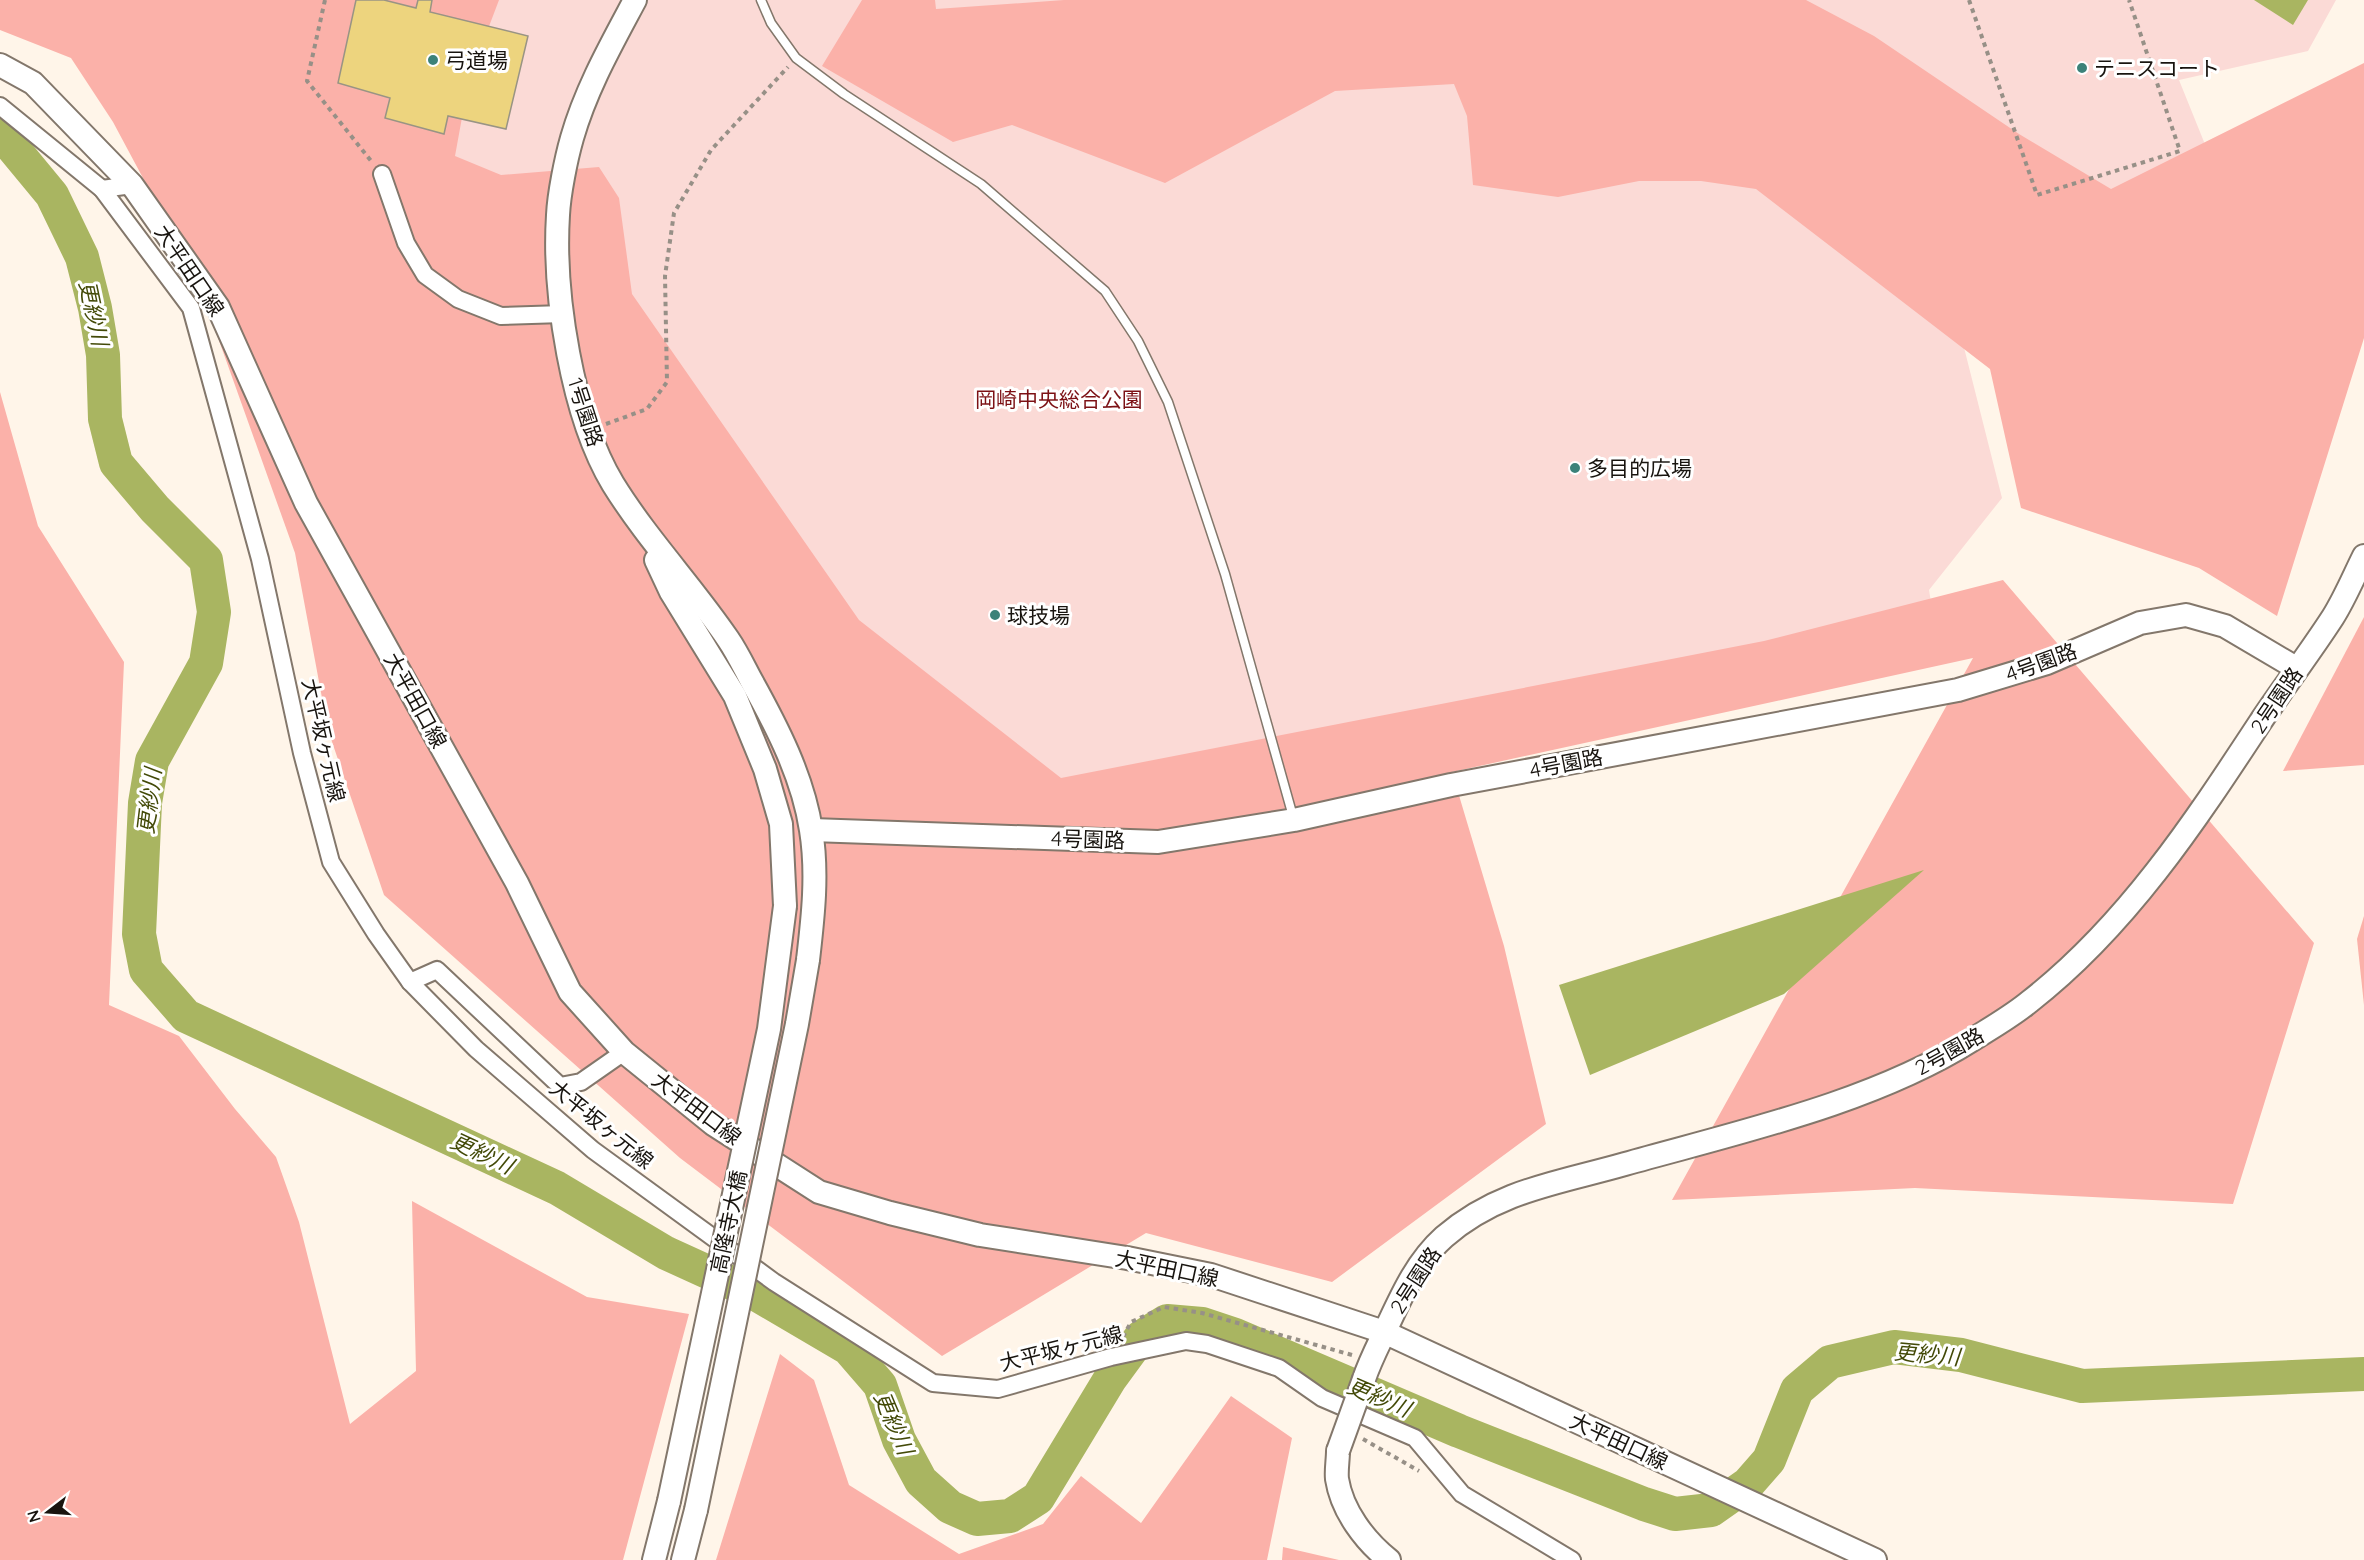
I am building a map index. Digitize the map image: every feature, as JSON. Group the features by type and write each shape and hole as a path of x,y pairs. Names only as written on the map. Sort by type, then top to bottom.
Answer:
{"street":[{"name":"1号園路","path":"634,0 596,74 572,138 558,214 563,314 573,371 588,431 612,482 641,526 729,640 775,723 799,782 812,830 815,901"},
{"name":"大平田口線","path":"0,66 33,83 132,185 218,307 306,503 517,883 570,992 624,1052 713,1124 819,1192 890,1213 980,1235 1128,1258 1211,1275 1384,1332 1875,1560"},
{"name":"大平坂ヶ元線","path":"0,106 102,189 191,308 260,559 302,753 331,862 376,934 410,982 476,1049 593,1150 774,1282 933,1383 998,1389 1111,1357 1186,1341 1206,1344 1279,1368 1322,1398 1415,1438 1462,1494 1572,1560"},
{"path":"382,174 406,243 425,275 458,299 501,316 563,314"},
{"path":"102,189 132,185"},
{"name":"高隆寺大橋","path":"641,526 670,592 735,696 765,769 781,824 785,906 769,1029 669,1501 654,1560"},
{"name":"2号園路","path":"1389,1560 1362,1534 1348,1511 1337,1480 1338,1451 1367,1370 1400,1298 1421,1263 1442,1239 1485,1208 1522,1191 1651,1157 1830,1105 1896,1079 1969,1042 2029,1003 2089,950 2130,904 2219,785 2296,668 2335,614 2364,556"},
{"name":"4号園路","path":"812,830 1158,842 1294,820 1451,785 1958,690 2048,663 2140,623 2186,615 2225,626 2296,668"},
{"name":"高隆寺大橋","path":"683,1560 696,1510 797,1024 815,901"},
{"path":"410,982 438,970 560,1086 581,1082 624,1052"}],"lane":[{"path":"761,0 771,23 796,58 844,94 981,184 1105,291 1138,341 1168,402 1225,574 1294,820"}],"path":[{"path":"325,0 307,81 382,174"},
{"path":"1969,0 2037,195 2180,152 2129,0"},
{"path":"588,431 647,409 667,382 665,276 674,213 711,150 796,58"},
{"path":"1297,1341 1367,1370"},
{"path":"1345,1428 1401,1462"}],"green space":[{"name":"岡崎中央総合公園","path":"294,0 2336,0 2308,51 2179,80 2219,179 1952,300 2002,498 1929,590 1941,664 883,809"}],"shaded area":[{"path":"0,0 499,0 469,79 455,156 501,175 599,167 619,198 632,294 859,620 1061,778 1764,641 2003,580 2314,943 2233,1204 1915,1188 1672,1200 1973,658 1452,772 1504,946 1546,1124 1332,1282 1146,1233 942,1356 680,1158 384,895 328,730 295,553 197,279 113,122 71,58 0,30"},
{"path":"862,0 935,0 936,9 1064,0 1806,0 1874,36 2019,134 2111,189 2364,63 2364,338 2277,616 2199,568 2021,508 1990,369 1756,189 1701,181 1639,181 1558,197 1473,185 1467,116 1454,84 1335,91 1165,183 1012,125 953,142 822,66"},
{"path":"2254,0 2308,0 2293,25"},
{"path":"0,392 38,526 124,662 109,1005 179,1036 235,1109 276,1157 299,1222 350,1424 416,1371 412,1201 587,1297 689,1314 623,1560 0,1560"},
{"path":"2364,617 2364,765 2283,771"},
{"path":"1924,870 1784,994 1590,1075 1559,985"},
{"path":"2364,916 2364,1005 2357,939"},
{"path":"780,1354 814,1380 849,1485 959,1554 1043,1524 1081,1476 1141,1523 1231,1396 1292,1438 1267,1560 716,1560"},
{"path":"1283,1547 1339,1560 1282,1560"}],"building":[{"name":"弓道場","path":"356,0 384,0 416,8 418,0 432,0 430,12 528,36 506,129 448,116 444,134 385,118 390,98 338,83"}],"waterway":[{"name":"更紗川","path":"0,132 52,195 82,257 95,308 103,355 105,419 116,463 155,509 206,560 214,612 206,663 152,761 145,803 139,934 146,970 186,1016 557,1188 666,1253 756,1294 848,1348 880,1385 899,1440 921,1481 950,1507 977,1519 1010,1516 1038,1498 1110,1379 1140,1338 1167,1321 1202,1324 1235,1335 1459,1431 1675,1514 1711,1510 1748,1484 1769,1460 1797,1390 1830,1362 1894,1347 1961,1355 2082,1386 2364,1374"}],"place":[{"name":"弓道場","path":"433,60"},
{"name":"テニスコート","path":"2082,68"},
{"name":"多目的広場","path":"1575,468"},
{"name":"球技場","path":"995,615"}]}
